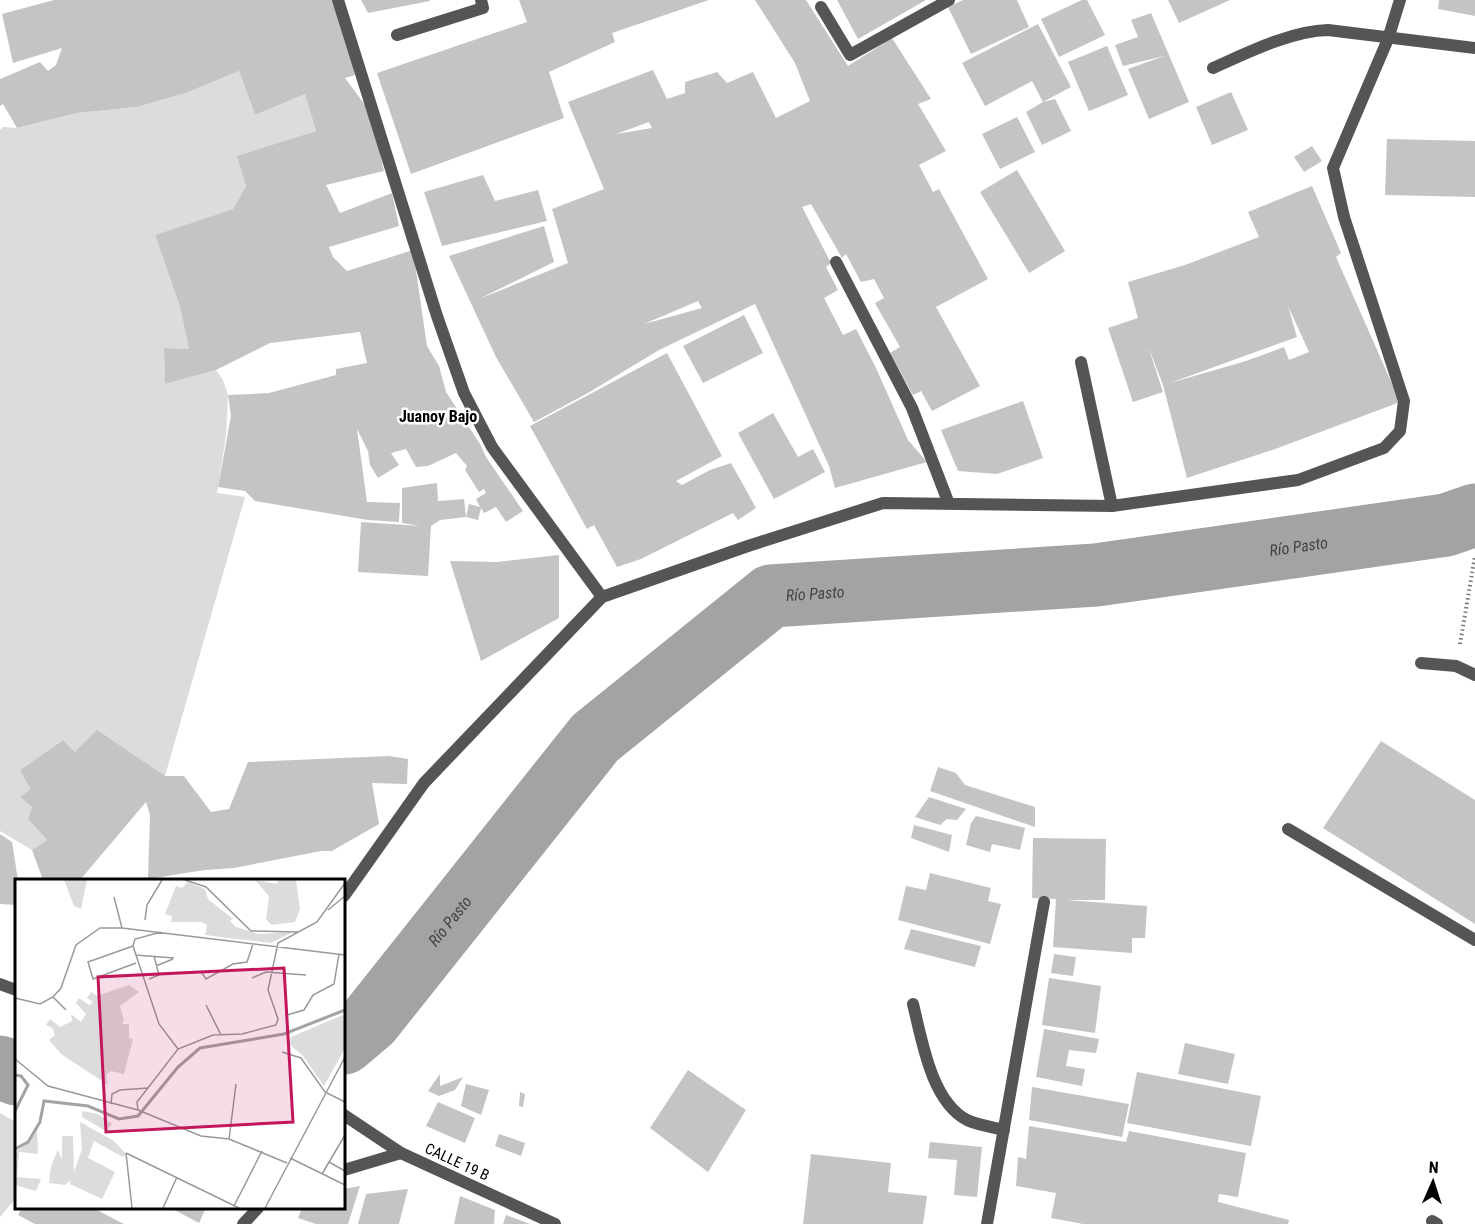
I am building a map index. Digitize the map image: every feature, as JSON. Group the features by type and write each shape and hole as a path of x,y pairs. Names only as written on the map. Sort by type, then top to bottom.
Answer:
{"street":[{"path":"338,0 464,393 492,447 602,597"},
{"path":"397,35 483,8 481,0"},
{"path":"821,7 850,55 949,0"},
{"path":"345,894 424,783 602,597 748,546 883,503 1112,507 1298,480 1384,448 1400,431 1404,401 1344,217 1334,168 1388,39 1400,0"},
{"path":"1213,68 1257,49 1313,31 1328,30 1475,48"},
{"path":"836,262 912,408 949,504"},
{"path":"1081,362 1112,507"},
{"path":"1421,663 1456,666 1475,675"},
{"path":"1288,829 1475,940"},
{"path":"987,1224 1044,902"},
{"path":"0,984 15,990"},
{"path":"913,1004 926,1059 948,1106 968,1120 1004,1130"},
{"name":"CALLE 19 B","path":"347,1118 401,1153 555,1224"},
{"path":"345,1170 401,1153"},
{"path":"243,1224 257,1209"}],"path":[{"path":"1456,666 1475,556"}],"shaded area":[{"path":"239,71 255,115 305,94 316,131 238,156 246,186 233,209 155,235 180,307 189,349 164,348 165,384 216,370 223,380 228,395 226,436 217,493 245,497 165,776 75,752 63,740 20,770 30,789 20,797 32,807 28,819 47,840 32,850 0,831 0,130 3,127 17,128 77,113 137,107 186,93"},
{"path":"0,1113 15,1121 15,1199 0,1217"}],"building":[{"path":"54,0 332,0 347,38 355,75 345,78 371,113 384,171 326,185 340,213 392,193 399,226 329,247 333,257 347,271 413,250 427,346 439,366 446,392 523,511 506,522 496,507 484,513 481,508 478,520 466,517 469,504 480,507 476,499 486,493 484,489 479,492 465,470 467,466 456,453 428,466 416,467 406,449 391,453 399,465 378,478 370,465 368,451 357,429 367,502 400,503 399,522 368,520 255,501 245,491 218,487 231,416 228,395 269,393 336,375 336,369 367,363 360,332 270,343 216,370 165,384 164,348 189,349 180,307 155,235 233,209 246,186 237,156 316,131 305,94 255,115 239,71 186,93 137,107 77,113 17,128 3,104 0,106 0,79 40,62 48,71 56,65 62,48 13,63 2,14"},
{"path":"361,0 430,0 430,1 368,13"},
{"path":"519,0 709,0 612,33 615,42 549,72 564,118 411,174 377,73 527,22"},
{"path":"755,0 806,0 848,66 892,38 931,99 918,104 946,151 919,165 933,192 939,189 988,279 936,307 980,386 932,411 921,391 913,395 890,353 900,347 875,303 884,298 874,279 861,282 846,254 842,258 811,204 802,207 831,263 826,267 838,290 824,298 843,335 856,329 908,440 927,462 835,488 829,466 755,304 659,350 588,393 534,422 496,357 449,256 544,226 554,262 479,299 568,263 552,209 604,189 568,102 653,70 667,99 685,93 685,82 717,72 727,83 753,72 776,118 810,101 795,63","holes":["649,122 652,128 616,134","698,301 702,308 644,324"]},
{"path":"837,0 926,0 858,39"},
{"path":"963,0 1017,0 1029,27 971,54 948,7"},
{"path":"1082,0 1087,0 1105,35 1059,57 1041,19"},
{"path":"1168,0 1230,0 1179,23"},
{"path":"1439,0 1475,0 1475,16 1438,9"},
{"path":"1151,13 1189,102 1149,119 1128,69 1164,56 1123,66 1115,45 1138,37 1131,20"},
{"path":"1038,24 1071,87 1043,102 1032,81 985,106 962,63"},
{"path":"1107,46 1128,95 1089,111 1068,62"},
{"path":"1231,92 1248,130 1212,145 1196,107"},
{"path":"1055,99 1071,131 1042,145 1026,112 1043,102"},
{"path":"1017,117 1035,152 1000,169 982,134"},
{"path":"1387,139 1475,141 1475,197 1385,195"},
{"path":"1312,146 1322,161 1304,172 1294,157"},
{"path":"1017,170 1065,251 1029,273 980,192"},
{"path":"483,175 495,201 538,190 547,221 442,246 424,192"},
{"path":"1312,186 1341,253 1336,257 1400,402 1278,448 1187,478 1163,385 1148,346 1163,392 1133,402 1108,328 1138,318 1128,282 1185,265 1259,237 1248,212","holes":["1288,306 1309,352 1289,360 1284,347 1246,361 1170,383 1297,337"]},
{"path":"744,315 763,353 703,383 683,346"},
{"path":"667,353 722,456 676,481 682,485 710,470 731,463 756,508 738,520 733,513 641,559 617,567 594,525 587,529 530,426"},
{"path":"1023,401 1043,458 997,474 958,471 941,430"},
{"path":"773,413 798,457 813,449 825,472 774,499 738,433"},
{"path":"437,483 438,501 464,499 466,517 440,520 431,526 428,576 358,572 361,522 420,526 402,523 402,488"},
{"path":"559,555 559,618 481,661 450,561 497,562"},
{"path":"97,730 165,776 184,776 211,812 229,809 248,762 389,756 408,759 407,784 372,783 379,824 332,851 321,851 234,868 148,879 150,815 146,802 81,879 43,879 32,850 47,840 28,819 32,807 20,797 30,789 20,770 63,740 75,752"},
{"path":"1381,741 1475,800 1475,924 1323,828"},
{"path":"938,767 956,773 965,785 1035,807 1035,827 930,791"},
{"path":"929,797 966,809 957,820 947,819 940,825 915,817"},
{"path":"976,816 1025,828 1020,850 992,844 990,852 966,845 971,823"},
{"path":"914,825 952,835 949,852 911,838"},
{"path":"0,834 12,842 18,879 15,879 15,905 0,904"},
{"path":"1033,838 1106,839 1105,900 1066,900 1147,906 1145,938 1132,938 1132,953 1053,947 1056,899 1032,898"},
{"path":"930,873 991,888 988,901 1001,904 990,944 898,920 906,886 926,890"},
{"path":"911,929 981,946 975,967 904,949"},
{"path":"1054,954 1076,957 1073,976 1051,973"},
{"path":"1049,978 1101,986 1095,1033 1042,1025"},
{"path":"1044,1029 1099,1039 1096,1053 1069,1050 1066,1066 1085,1069 1082,1086 1036,1077"},
{"path":"1185,1043 1235,1054 1228,1084 1178,1074"},
{"path":"688,1070 746,1110 708,1172 650,1128"},
{"path":"1137,1072 1261,1096 1251,1146 1127,1123"},
{"path":"440,1074 440,1086 463,1077 455,1090 439,1096 428,1091"},
{"path":"466,1084 489,1090 481,1115 461,1106"},
{"path":"1032,1087 1129,1104 1122,1137 1029,1120"},
{"path":"520,1092 525,1094 523,1107 519,1106"},
{"path":"438,1102 475,1118 465,1143 426,1126"},
{"path":"1029,1126 1126,1142 1129,1131 1246,1153 1238,1197 1219,1194 1218,1202 1289,1220 1288,1224 1083,1224 1051,1218 1056,1193 1016,1186 1018,1157 1026,1159"},
{"path":"499,1134 525,1143 521,1156 495,1146"},
{"path":"930,1142 982,1147 977,1197 954,1195 957,1160 928,1158"},
{"path":"811,1154 891,1163 888,1192 927,1196 923,1224 803,1224"},
{"path":"360,1186 348,1224 316,1224 298,1218 302,1209 345,1209 345,1189"},
{"path":"408,1189 399,1224 358,1224 366,1194"},
{"path":"460,1196 495,1210 494,1224 454,1224"},
{"path":"21,1209 95,1209 124,1224 35,1224 18,1215"},
{"path":"173,1209 206,1209 199,1223"},
{"path":"506,1215 530,1224 503,1224"}],"waterway":[{"name":"Río Pasto","path":"345,1042 370,1021 595,738 771,596 1096,575 1446,525 1475,515"},
{"name":"Río Pasto","path":"0,1067 15,1074"}],"district":[{"name":"Juanoy Bajo","path":"438,416"}]}
